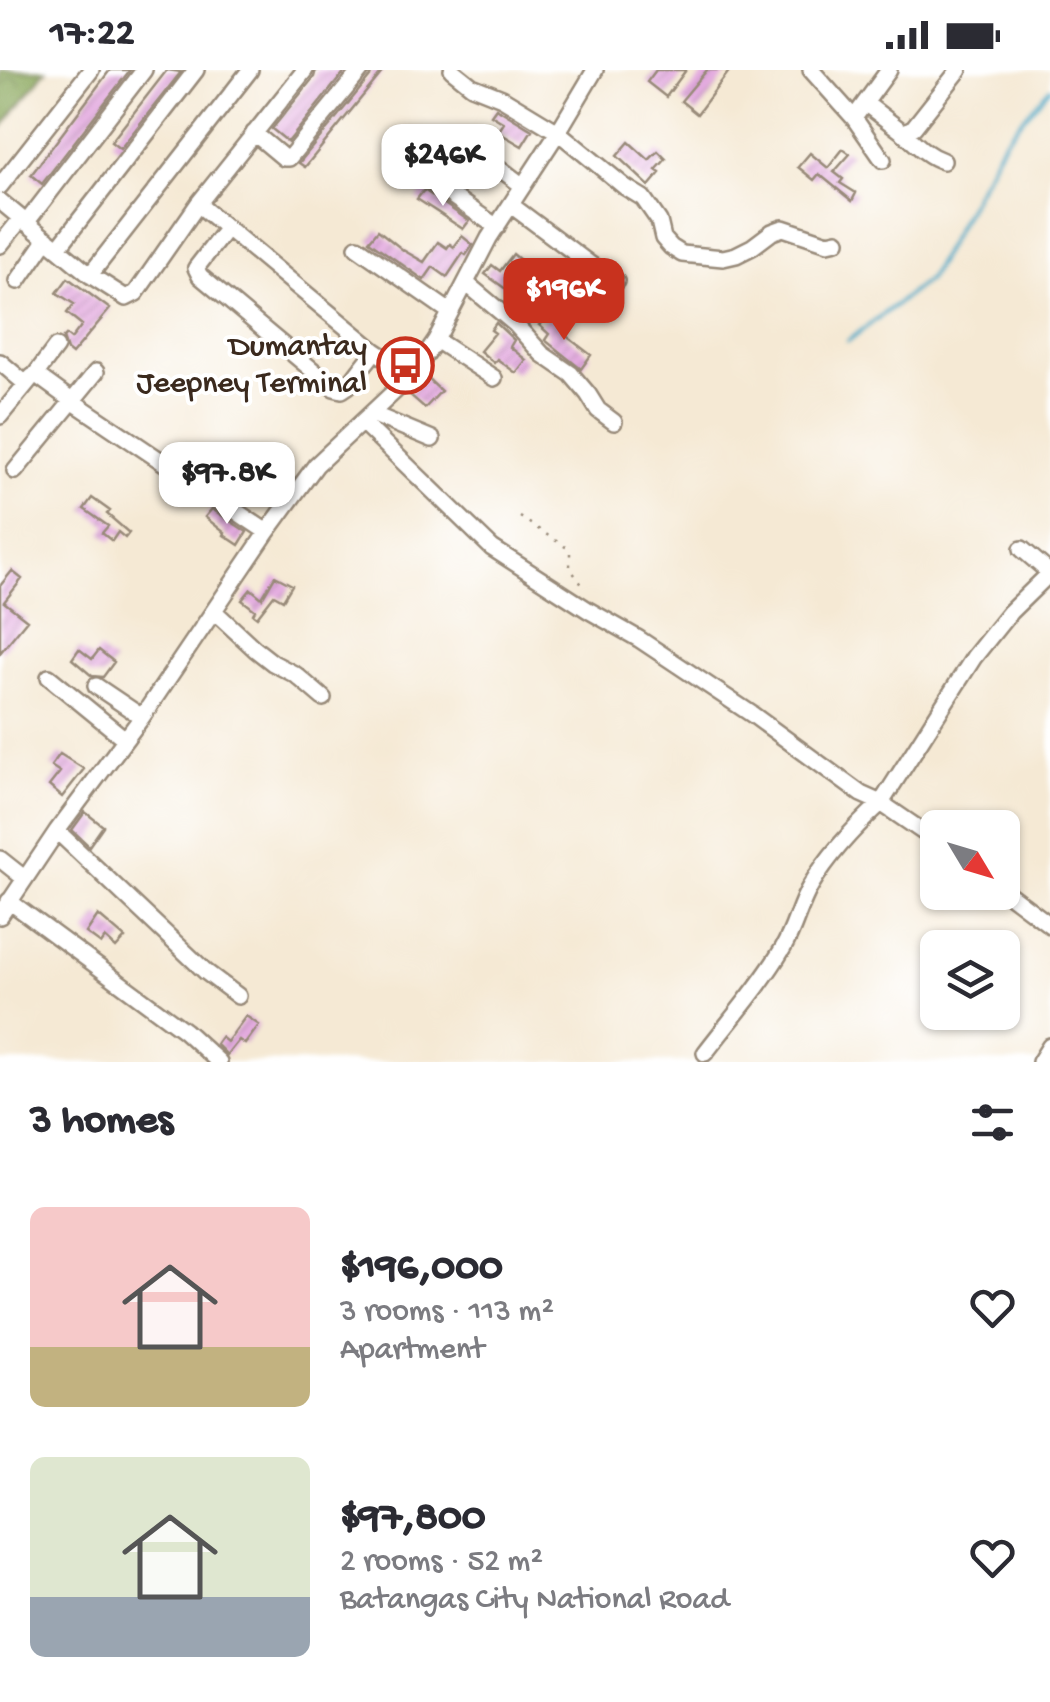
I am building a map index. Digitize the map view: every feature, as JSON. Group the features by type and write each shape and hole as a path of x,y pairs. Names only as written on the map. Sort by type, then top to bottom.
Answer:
{"street":[{"path":"0,186 90,70"},
{"path":"0,245 24,221 144,70"},
{"path":"18,281 196,70"},
{"path":"90,275 250,70"},
{"path":"0,201 90,275 126,298 136,293 198,204 305,70"},
{"path":"254,133 289,158 361,70"},
{"path":"452,70 472,86 502,98 558,132 643,198 659,221 670,248 682,254 723,258 736,255 783,228 828,243 837,241"},
{"path":"219,1062 185,1031 5,908 316,465 412,375 436,340 493,232 595,70"},
{"path":"810,70 854,118 883,160"},
{"path":"854,118 889,70"},
{"path":"904,132 914,127 958,70"},
{"path":"865,104 933,158 944,160"},
{"path":"483,141 478,152 523,186"},
{"path":"424,176 493,232"},
{"path":"198,204 375,351 412,375"},
{"path":"511,205 616,281"},
{"path":"475,226 493,232"},
{"path":"227,228 196,268 200,276 334,388 342,390 348,386 375,351"},
{"path":"357,248 450,312"},
{"path":"466,284 515,324 542,354 570,374 598,410 614,422"},
{"path":"436,340 494,378"},
{"path":"0,416 56,347"},
{"path":"0,362 72,401 267,532"},
{"path":"15,471 96,372"},
{"path":"368,418 432,439"},
{"path":"368,418 492,548 754,715 862,794 920,830"},
{"path":"705,1053 781,951 812,881 844,840 881,804 974,657 1010,612 1050,573 1022,549"},
{"path":"214,611 254,649 296,675 323,698"},
{"path":"49,677 125,740"},
{"path":"96,686 142,716"},
{"path":"56,831 206,972 238,996"},
{"path":"0,860 24,878"},
{"path":"1020,902 1050,925"},
{"path":"1040,1062 1050,1046"}],"path":[{"path":"520,516 570,550 570,568 584,586"}],"green space":[{"path":"0,70 46,70 0,130"}],"building":[{"path":"110,70 130,70 42,184 31,175"},
{"path":"167,70 181,72 120,149 111,142"},
{"path":"316,70 346,70 288,142 272,129"},
{"path":"372,70 384,70 305,167 299,163 370,77"},
{"path":"656,70 686,70 666,97 647,82"},
{"path":"707,70 730,70 697,114 681,101"},
{"path":"496,108 532,130 522,146 498,132 504,123 491,115"},
{"path":"629,142 649,160 658,151 666,159 649,186 617,156"},
{"path":"843,149 850,154 834,172 843,179 840,183 856,193 852,201 819,174 814,180 798,167 810,153 828,168"},
{"path":"424,190 469,221 463,229 417,199"},
{"path":"378,230 424,262 438,242 447,248 450,244 454,247 462,236 473,245 447,277 433,267 424,280 369,241"},
{"path":"513,254 550,278 528,305 485,274 492,265 500,271"},
{"path":"587,276 618,292 608,304 592,292 578,313 556,297 566,284 574,291"},
{"path":"68,278 110,309 72,354 63,338 66,335 71,339 82,325 67,313 74,304 57,293"},
{"path":"548,316 591,355 581,369 545,340 549,334 539,325"},
{"path":"496,323 514,340 510,347 526,360 516,373 480,351 495,333 491,330"},
{"path":"425,376 441,391 425,408 409,394"},
{"path":"92,498 129,533 125,538 118,532 112,541 102,533 108,526 84,509"},
{"path":"212,509 247,532 239,545 205,517"},
{"path":"12,571 22,579 4,602 27,620 0,653 0,586"},
{"path":"275,576 292,585 283,600 274,595 257,617 253,614 255,610 242,600 251,589 262,598"},
{"path":"79,649 92,659 99,650 114,662 103,677 92,676 72,659"},
{"path":"60,754 84,769 62,797 49,786 60,772 51,766"},
{"path":"85,812 103,826 89,846 72,830"},
{"path":"98,915 125,938 116,948 105,938 101,944 86,933"},
{"path":"246,1016 259,1025 245,1044 239,1040 227,1055 216,1044 221,1037 227,1042"}],"waterway":[{"path":"848,341 929,279 1004,141 1050,88"}],"place":[{"name":"Dumantay Jeepney Terminal","path":"406,366"}]}
